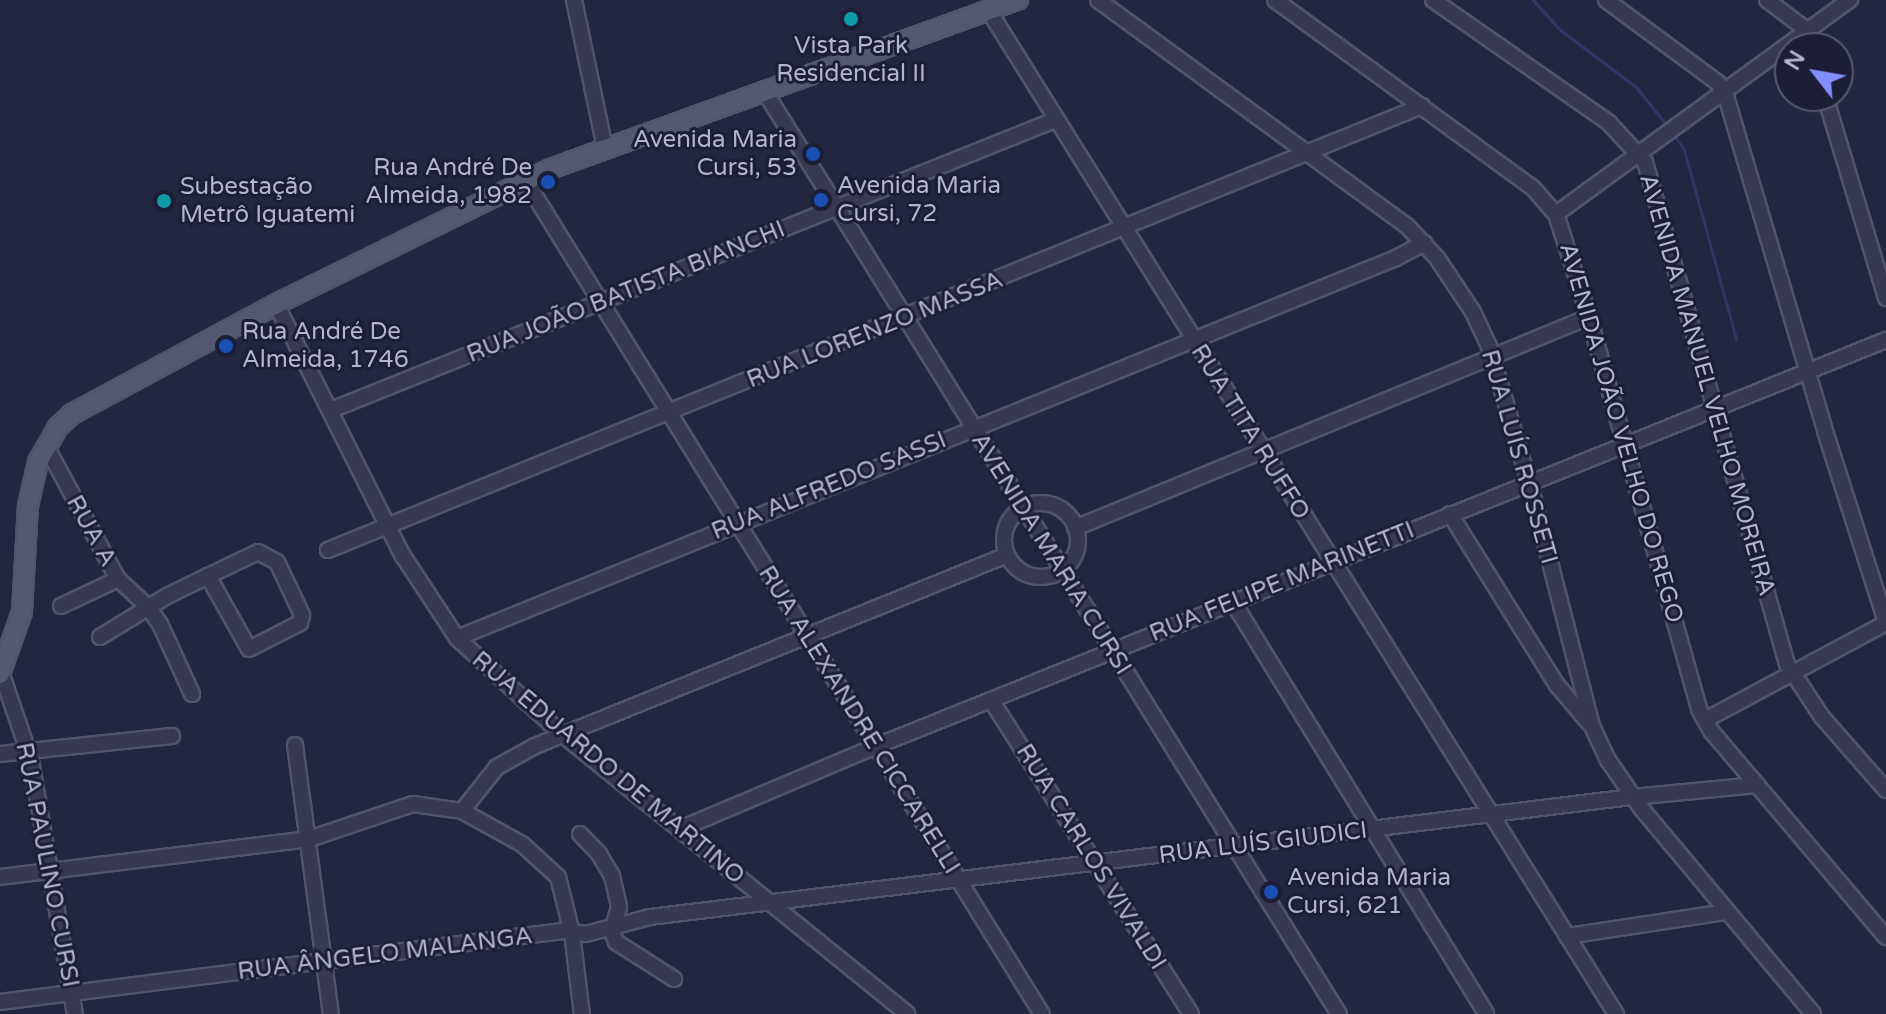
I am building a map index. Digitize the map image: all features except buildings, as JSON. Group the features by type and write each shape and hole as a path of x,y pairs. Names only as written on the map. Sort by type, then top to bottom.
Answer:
{"main road":[{"path":"1,673 13,631 28,506 46,446 72,414 276,304 525,180 1002,4"}],"street":[{"path":"574,0 605,149"},
{"name":"RUA LUÍS ROSSETI","path":"1098,0 1407,226 1424,243 1473,312 1491,358 1528,483 1592,726 1632,797 1813,1014"},
{"name":"AVENIDA JOÃO VELHO DO REGO","path":"1275,0 1533,188 1556,214 1589,317 1705,720 1886,937"},
{"name":"AVENIDA MANUEL VELHO MOREIRA","path":"1433,0 1609,123 1645,162 1713,410 1792,675 1822,717 1886,790"},
{"path":"1606,0 1706,74 1724,92 1886,622 1705,720"},
{"path":"1767,0 1807,32 1850,0"},
{"name":"RUA TITA RUFFO","path":"1002,4 1055,120 1616,1014"},
{"path":"1556,214 1774,56"},
{"name":"AVENIDA MARIA CURSI","path":"765,92 1339,1014"},
{"name":"RUA LORENZO MASSA","path":"328,550 1124,230 1422,106"},
{"path":"1830,112 1886,298"},
{"name":"RUA JOÃO BATISTA BIANCHI","path":"331,410 1055,120"},
{"name":"RUA ALEXANDRE CICCARELLI","path":"525,180 1042,1014"},
{"name":"RUA ALFREDO SASSI","path":"457,638 1193,340 1424,243"},
{"name":"RUA EDUARDO DE MARTINO","path":"276,304 388,527 427,596 457,638 563,735 907,1014"},
{"path":"1075,528 1589,317"},
{"name":"RUA FELIPE MARINETTI","path":"680,829 874,747 1886,340"},
{"name":"RUA A","path":"46,446 118,579 148,607 160,624 192,694"},
{"path":"1032,505 1053,506 1070,519 1075,528 1075,552 1061,571 1037,577 1014,566 1007,555 1004,534 1014,516 1032,505"},
{"path":"1450,514 1562,691 1592,726"},
{"path":"100,637 148,607 208,576 258,552 266,553 277,562 302,619 253,650 243,644 208,576"},
{"path":"462,811 497,767 563,735 1007,555"},
{"path":"61,606 118,579"},
{"path":"1233,602 1486,1014"},
{"name":"RUA PAULINO CURSI","path":"1,673 29,753 75,1014"},
{"path":"1562,691 1573,689 1580,679"},
{"name":"RUA CARLOS VIVALDI","path":"991,700 1191,1014"},
{"path":"0,754 172,736"},
{"path":"295,745 331,1014"},
{"name":"RUA LUÍS GIUDICI","path":"769,904 1632,797 1757,785"},
{"path":"0,877 165,854 309,839 413,804 462,811 522,844 549,865 564,892 582,1014"},
{"path":"580,834 599,854 612,876 619,907 613,937 620,946 674,979"},
{"name":"RUA ÂNGELO MALANGA","path":"0,1002 72,991 572,933 586,934 650,917 769,904"},
{"path":"1567,936 1726,912"}],"waterway":[{"path":"1533,0 1559,29 1636,87 1668,127"},
{"path":"1673,133 1684,150 1736,339"}],"place":[{"name":"Vista Park Residencial II","path":"851,19"},
{"name":"Avenida Maria Cursi, 53","path":"813,154"},
{"name":"Rua André De Almeida, 1982","path":"548,182"},
{"name":"Avenida Maria Cursi, 72","path":"821,200"},
{"name":"Subestação Metrô Iguatemi","path":"164,201"},
{"name":"Rua André De Almeida, 1746","path":"226,346"},
{"name":"Avenida Maria Cursi, 621","path":"1271,892"}]}
